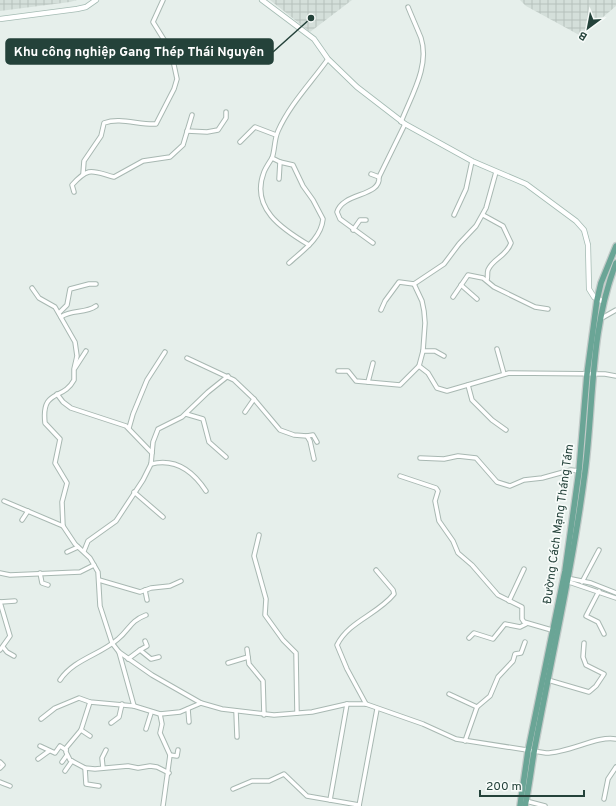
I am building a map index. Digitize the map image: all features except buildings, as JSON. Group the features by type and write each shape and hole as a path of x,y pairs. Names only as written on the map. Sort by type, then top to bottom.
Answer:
{"main road":[{"path":"0,19 77,9 86,7 96,0"},
{"path":"262,0 314,39 328,59 357,87 403,123 472,162 514,178 535,189 582,227 588,245 589,289 597,300 604,302"},
{"name":"Đường Cách Mạng Tháng Tám","path":"520,806 566,579 582,471 597,300 601,283 616,246"},
{"name":"Đường Cách Mạng Tháng Tám","path":"590,374 602,318 607,285 616,263"},
{"name":"Đường Cách Mạng Tháng Tám","path":"526,803 531,752 548,680 555,631"}],"street":[{"path":"83,174 84,161 100,136 104,123 115,120 138,124 156,124 174,90 177,79 174,60 153,22 163,0"},
{"path":"373,243 353,230 340,219 338,210 342,204 352,197 375,188 380,180 379,177 403,123 422,68 424,58 421,39 408,7"},
{"path":"309,245 280,226 262,202 263,174 272,158 276,135 298,96 317,75 328,59"},
{"path":"187,131 208,132 218,130 226,118 226,112"},
{"path":"74,192 72,185 83,174 98,171 114,177 143,161 170,157 182,148 192,115"},
{"path":"240,142 256,127 276,135"},
{"path":"272,158 280,162 293,165 303,186 322,216 322,222 318,232 309,245 289,263"},
{"path":"279,179 280,162"},
{"path":"454,215 466,190 472,162"},
{"path":"381,310 385,301 399,282 414,284 444,264 459,244 471,232 482,215 496,172"},
{"path":"371,174 379,177"},
{"path":"482,215 503,226 511,243 506,253 497,259 488,270 487,280"},
{"path":"353,230 358,222 366,220"},
{"path":"453,298 468,275 487,280 494,287 527,304 535,307 548,308"},
{"path":"60,315 67,305 70,289 89,284 96,284"},
{"path":"338,371 348,370 355,380 400,384 419,366 423,351 425,323 422,301 414,284"},
{"path":"461,285 476,299"},
{"path":"32,288 38,298 53,304 76,347 77,356 74,369 75,377 67,389 57,394 47,403 45,419 46,425 60,439 55,463 67,483 62,502 63,526"},
{"path":"60,315 88,311 96,306"},
{"path":"602,318 616,310"},
{"path":"497,349 504,374"},
{"path":"423,351 435,351 444,356"},
{"path":"74,369 86,352"},
{"path":"129,428 147,380 165,352"},
{"path":"187,358 228,376 254,399 280,430 289,434 313,436 316,442"},
{"path":"368,382 373,363"},
{"path":"419,366 428,374 434,385 447,391 468,386 504,374 590,374 616,376"},
{"path":"84,551 88,541 116,522 143,480 151,464 153,442 158,429 186,414 208,392 228,376"},
{"path":"468,386 472,400 492,420 506,430"},
{"path":"57,394 71,408 126,426 135,438 152,453"},
{"path":"245,412 254,399"},
{"path":"186,414 203,419 209,442 226,457"},
{"path":"307,436 314,459"},
{"path":"420,458 444,459 458,456 476,458 497,482 510,486 524,480 542,478 570,470 582,471"},
{"path":"151,464 165,462 179,465 193,474 206,491"},
{"path":"400,476 436,488 438,491 435,501 439,520 453,541 458,553 472,565 498,595 522,606 522,619 526,624 555,631"},
{"path":"134,492 163,517"},
{"path":"4,501 63,526 78,547 84,551 94,565 99,580 100,606 112,643 119,652 152,675 201,703 236,711 264,715 297,713 347,704 366,704 423,724 446,736 464,741 531,752 557,753 604,738 616,739"},
{"path":"22,520 28,511"},
{"path":"259,535 254,556 266,599 265,616 283,640 296,653 297,713"},
{"path":"68,552 78,547"},
{"path":"583,582 599,550"},
{"path":"0,573 10,575 40,572 80,572 94,565"},
{"path":"509,601 524,569"},
{"path":"366,704 347,669 337,645 352,626 381,607 394,594 393,590 376,570"},
{"path":"40,572 42,583 48,585"},
{"path":"566,579 583,582 616,592"},
{"path":"99,580 136,592 155,587 170,586 181,581"},
{"path":"583,582 616,598"},
{"path":"145,590 147,600"},
{"path":"599,591 586,616 598,622 604,634"},
{"path":"14,656 1,649 10,636 0,602 15,601"},
{"path":"60,680 73,665 112,643 123,634 131,623 146,615"},
{"path":"470,638 474,634 493,638 505,624 520,627 526,624"},
{"path":"128,659 147,646 146,641"},
{"path":"464,741 477,707 490,696 498,677 516,654 521,653 525,642"},
{"path":"548,680 589,692 596,686 604,674 586,665 583,657 584,643"},
{"path":"247,649 252,669 262,678 264,715"},
{"path":"140,650 151,659 159,657"},
{"path":"119,652 134,706"},
{"path":"228,663 248,657"},
{"path":"449,694 477,707"},
{"path":"41,719 55,708 77,699 90,702 134,706 151,713 160,714 173,713 188,709 201,703"},
{"path":"66,750 81,730 90,702"},
{"path":"111,723 119,717 122,704"},
{"path":"330,800 347,704"},
{"path":"188,709 189,722"},
{"path":"233,789 252,781 269,780 284,774 307,796 359,806 377,709"},
{"path":"236,711 237,737"},
{"path":"146,728 151,713"},
{"path":"160,714 162,724 160,733 170,755 164,806"},
{"path":"81,730 90,736"},
{"path":"40,746 55,753 60,746 66,750 67,755 72,761 85,768 150,766 157,767 168,773"},
{"path":"103,768 102,755 106,750"},
{"path":"170,755 177,756 178,750"},
{"path":"38,759 49,751"},
{"path":"62,762 67,755"},
{"path":"65,771 72,761"},
{"path":"0,762 3,765 0,768"},
{"path":"85,768 86,784 99,786"},
{"path":"604,799 608,779 616,768"},
{"path":"0,782 10,786"},
{"path":"526,803 545,806"}],"shaded area":[{"path":"0,0 77,0 0,11"},
{"path":"270,0 352,0 310,32"},
{"path":"520,0 616,0 616,6 581,36 526,6"}],"place":[{"name":"Khu công nghiệp Gang Thép Thái Nguyên","path":"311,18"}]}
